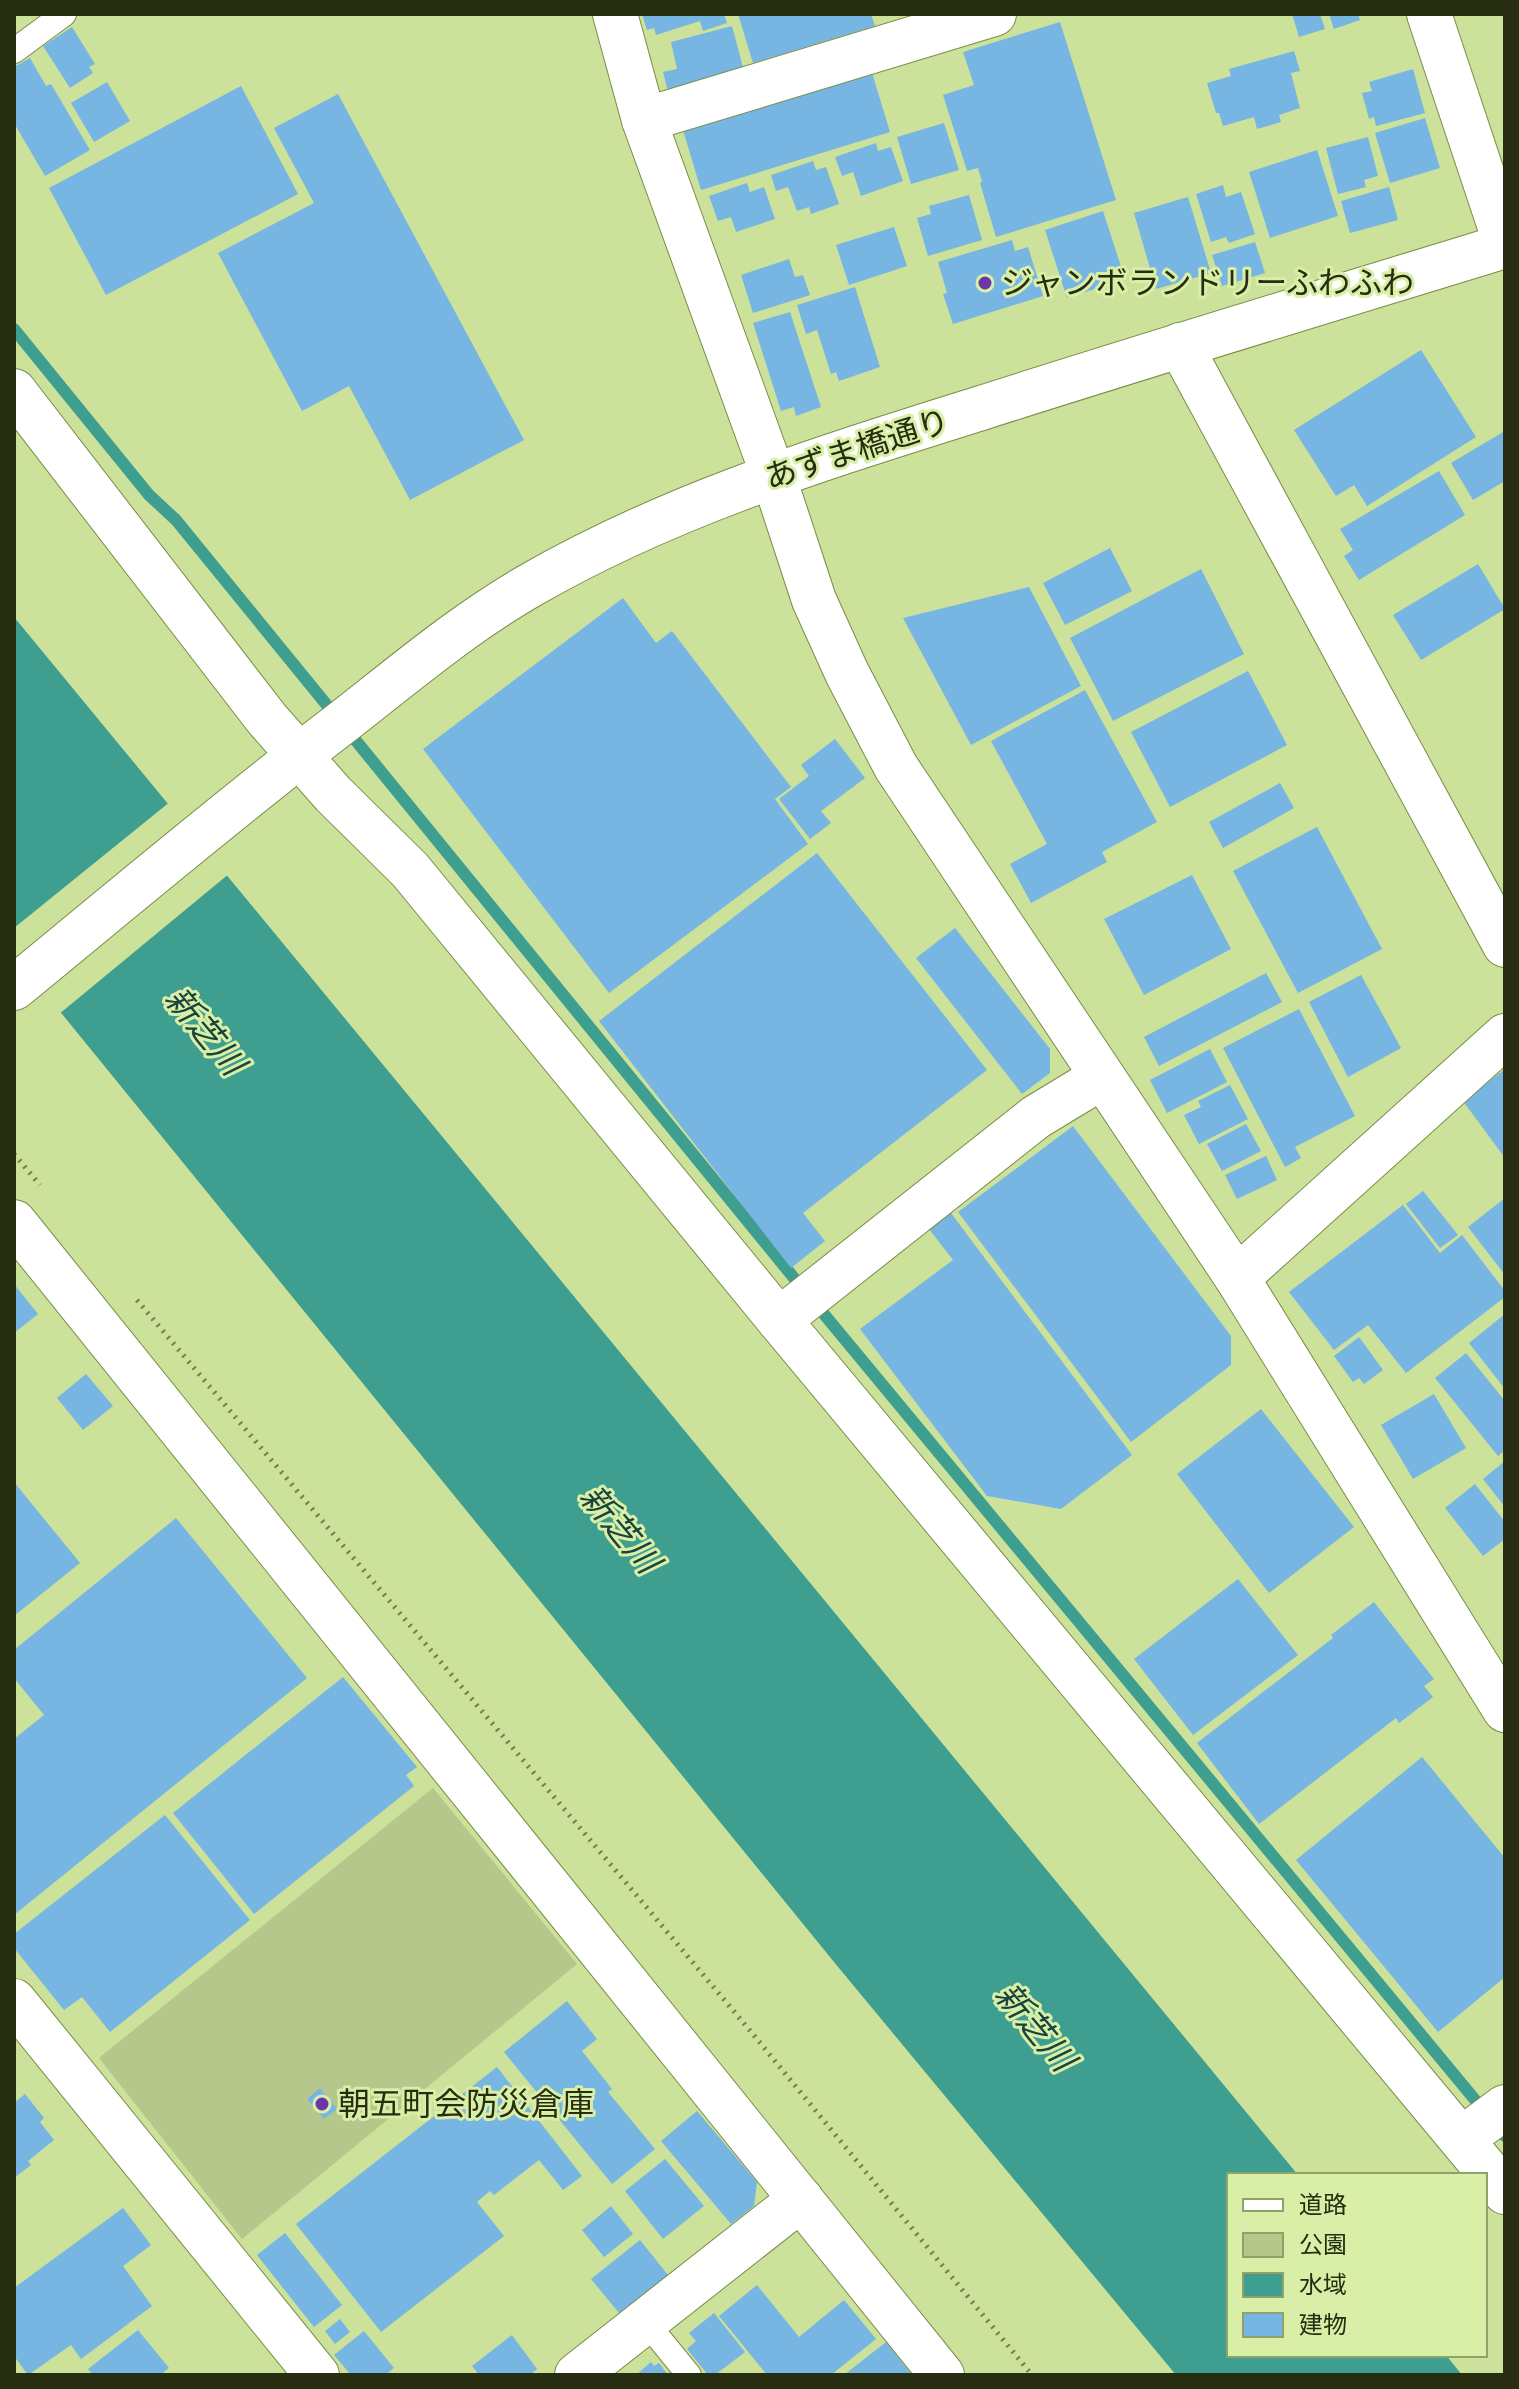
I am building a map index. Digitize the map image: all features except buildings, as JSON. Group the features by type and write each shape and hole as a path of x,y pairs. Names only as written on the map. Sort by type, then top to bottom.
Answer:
{"street":[{"path":"615,14 644,120 773,475 814,600 847,673 896,767 1237,1278 1505,1710"},
{"path":"644,120 994,14"},
{"path":"1429,14 1505,244"},
{"name":"あずま橋通り","path":"14,988 428,653 527,587 641,527 773,475 1505,244"},
{"path":"1180,345 1505,945"},
{"path":"14,391 267,719 284,767 333,794 410,870 779,1320 1505,2192"},
{"path":"1237,1278 1505,1036"},
{"path":"779,1320 1036,1117 1102,1077"},
{"path":"14,1222 942,2375"},
{"path":"14,2001 317,2375"},
{"path":"1462,2139 1505,2107"},
{"path":"577,2375 801,2199"}],"lane":[{"path":"14,51 64,14"},
{"path":"645,2321 689,2375"}],"path":[{"path":"14,1154 45,1190"},
{"path":"127,1288 752,2033 1032,2375"}],"green space":[{"path":"433,1788 577,1964 242,2239 99,2058"}],"water":[{"name":"新芝川","path":"14,617 1296,2173 1227,2173 1227,2357 1448,2357 1462,2375 1176,2375 834,1962 14,955"}],"pier":[{"path":"171,801 230,873 58,1015 14,962 14,928"}],"waterway":[{"path":"14,329 149,495 176,520 794,1278 1505,2136"}],"place":[{"name":"ジャンボランドリーふわふわ","path":"985,283"},
{"name":"朝五町会防災倉庫","path":"322,2104"}]}
